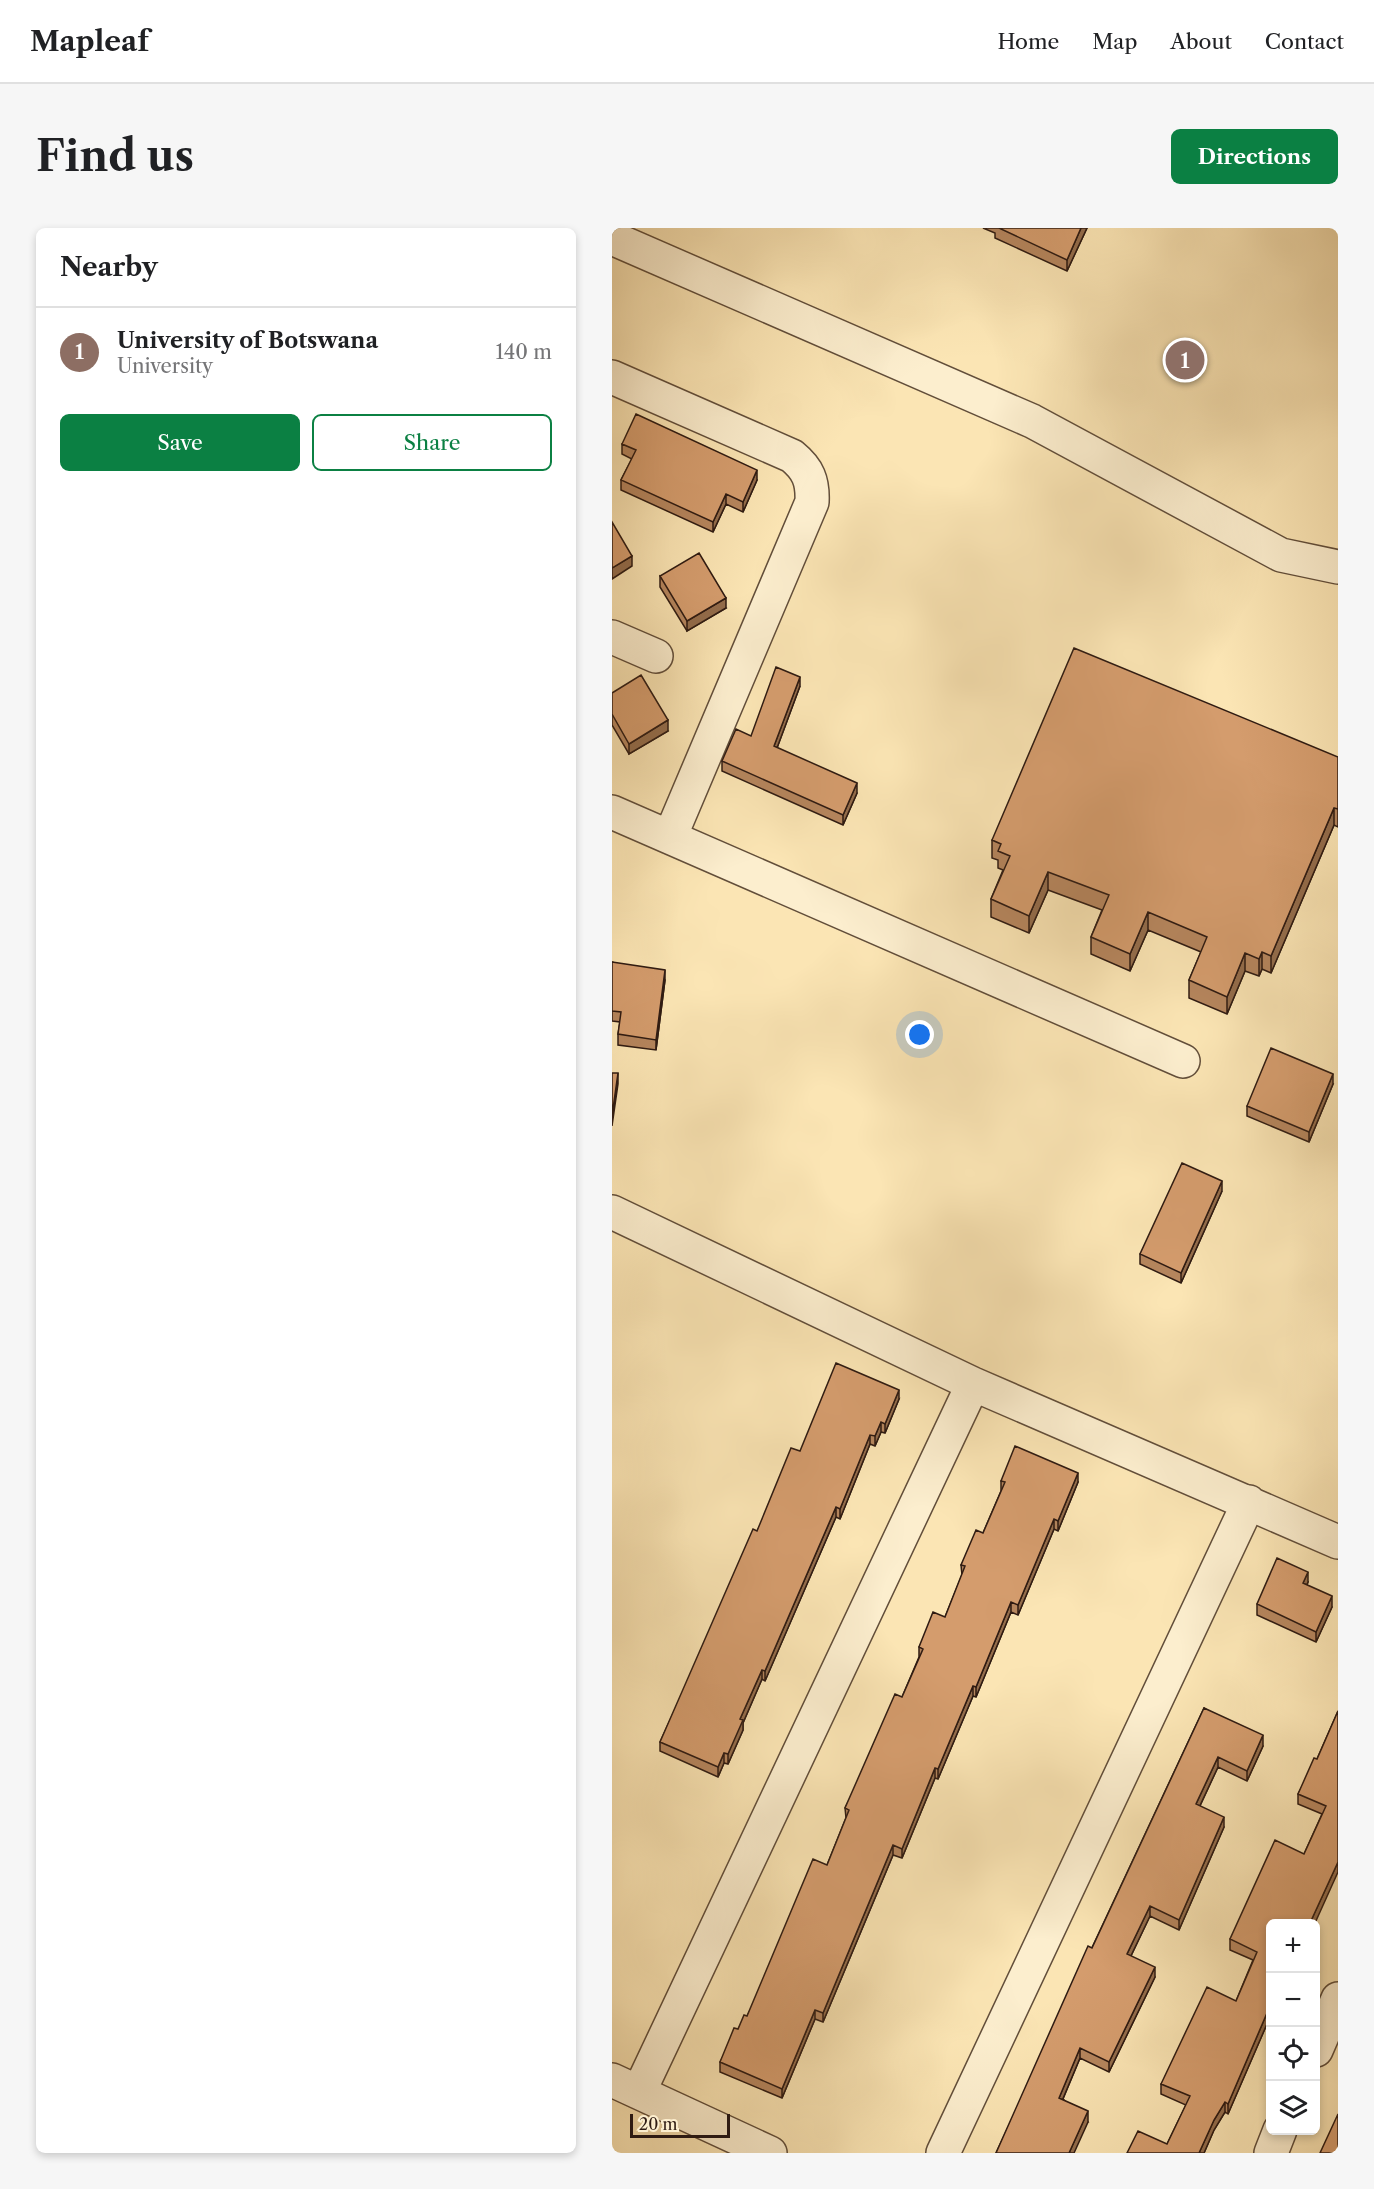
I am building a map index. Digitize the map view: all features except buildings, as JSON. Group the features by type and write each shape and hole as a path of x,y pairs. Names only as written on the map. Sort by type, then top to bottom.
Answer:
{"street":[{"path":"612,238 1032,421 1281,555 1338,567"},
{"path":"612,377 792,456 803,465 810,477 813,489 812,502 670,837"},
{"path":"612,637 656,656"},
{"path":"612,812 1183,1060"},
{"path":"612,1212 973,1384 1338,1542"},
{"path":"770,2153 626,2086 973,1384"},
{"path":"943,2153 1249,1502"},
{"path":"1320,2041 1338,1999"},
{"path":"1270,2153 1278,2135"}],"place":[{"name":"University of Botswana","path":"1185,360"}]}
